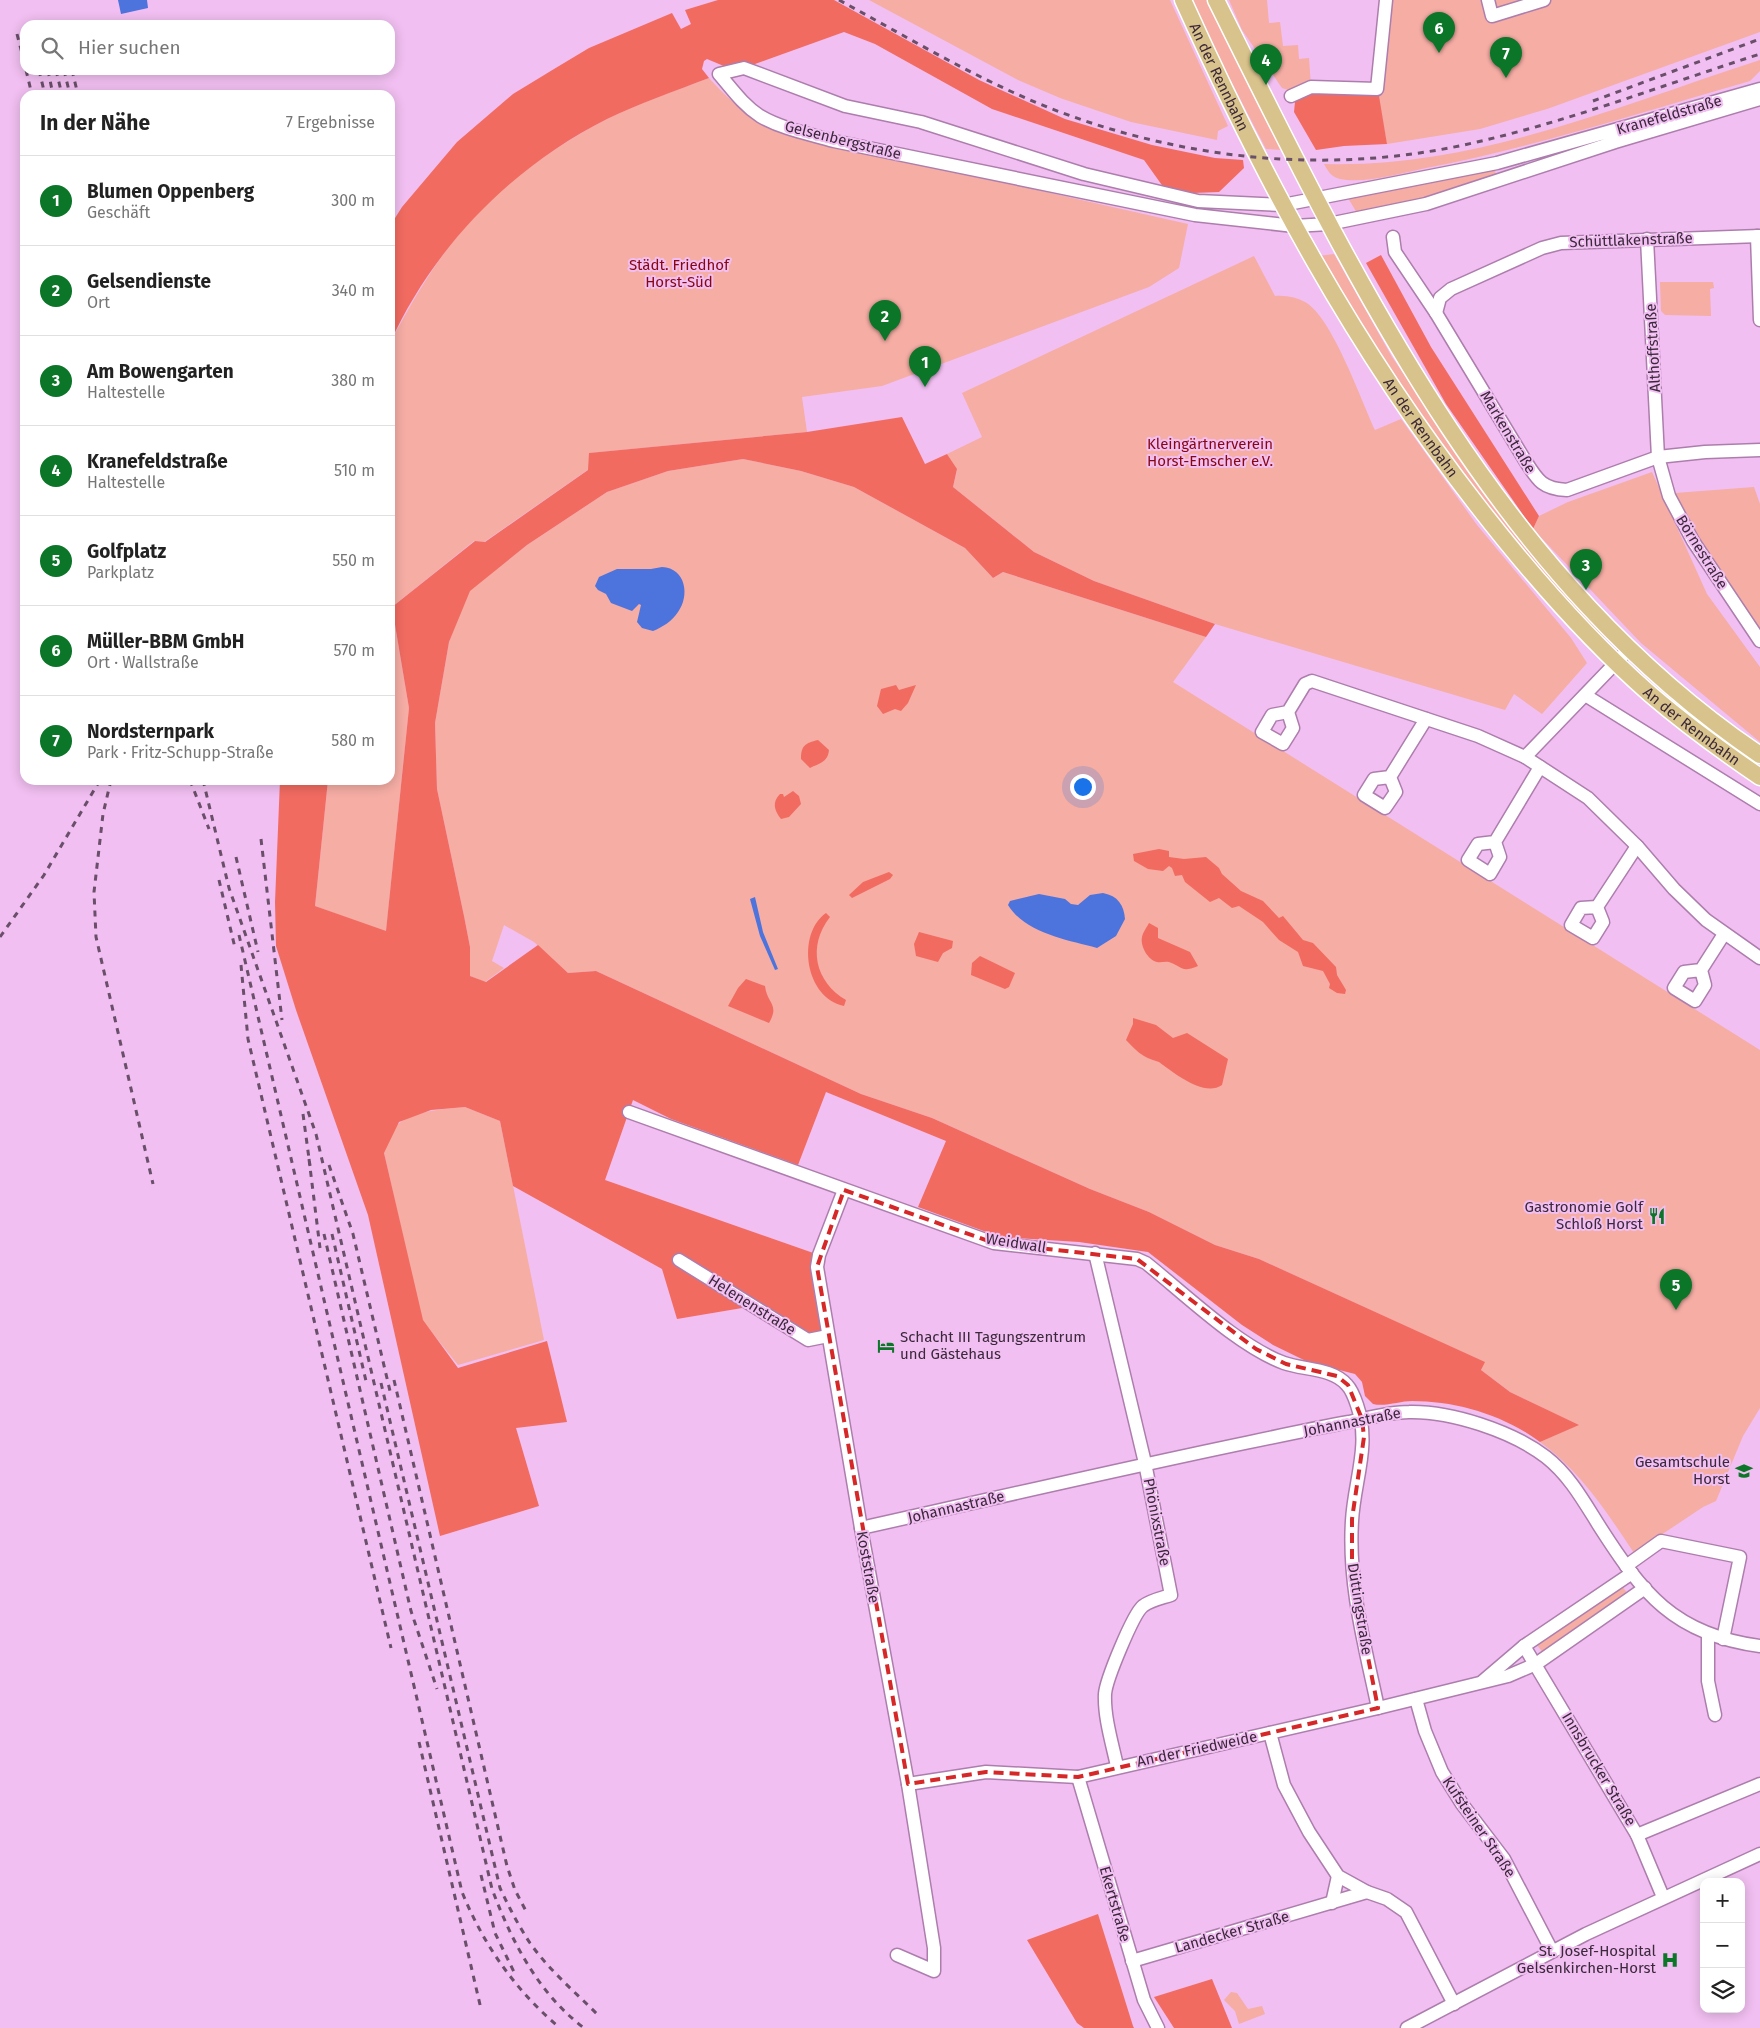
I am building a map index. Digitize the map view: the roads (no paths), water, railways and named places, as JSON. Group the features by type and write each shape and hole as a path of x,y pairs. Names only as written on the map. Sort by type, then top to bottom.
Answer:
{"main road":[{"name":"An der Rennbahn","path":"1183,0 1257,156 1294,226 1354,331 1434,449 1521,562 1616,663 1651,695 1712,743 1760,777"},
{"name":"An der Rennbahn","path":"1216,0 1315,199 1402,355 1483,478 1560,576 1629,649 1719,725 1760,755"}],"street":[{"path":"1291,96 1311,87 1377,90 1386,0"},
{"path":"1488,0 1492,16 1544,0"},
{"name":"Gelsenbergstraße","path":"1283,205 1198,201 1084,174 920,122 845,106 744,68 719,74 740,100 761,116 790,128 834,141 1195,215 1294,226"},
{"name":"Kranefeldstraße","path":"1283,205 1497,163 1760,89"},
{"name":"Kranefeldstraße","path":"1294,226 1329,224 1426,204 1615,142 1760,99"},
{"path":"1758,236 1760,320"},
{"name":"Schüttlakenstraße","path":"1436,313 1440,298 1451,289 1542,248 1573,241 1758,236"},
{"name":"Markenstraße","path":"1393,237 1395,252 1436,313 1526,462 1537,479 1551,490 1567,490 1658,457 1705,452 1760,450"},
{"name":"Althoffstraße","path":"1647,239 1658,457"},
{"name":"Börnestraße","path":"1658,457 1668,496 1689,534 1760,642"},
{"path":"1525,757 1629,649"},
{"path":"1288,712 1305,684 1312,681 1426,719 1525,757 1588,798 1637,846 1674,889 1724,934 1760,958"},
{"name":"An der Rennbahn","path":"1586,695 1760,804"},
{"path":"1390,777 1426,719"},
{"path":"1495,842 1540,767"},
{"path":"1597,907 1637,846"},
{"path":"1701,970 1724,934"},
{"name":"Weidwall","path":"629,1112 994,1243 1126,1256 1146,1263 1256,1349 1286,1364 1337,1376 1348,1385 1362,1419"},
{"name":"Koststraße","path":"844,1190 816,1267 908,1784 934,1948 934,1971 897,1955"},
{"name":"Phönixstraße","path":"1095,1253 1145,1463 1171,1595 1142,1606 1134,1618 1107,1682 1105,1704 1117,1766"},
{"name":"Helenenstraße","path":"679,1260 808,1340 828,1336"},
{"name":"Johannastraße","path":"861,1528 1145,1463 1362,1419 1408,1412 1438,1414 1471,1422 1530,1446 1560,1469 1576,1489 1629,1570 1671,1613 1708,1635 1760,1646"},
{"name":"Düttingstraße","path":"1362,1419 1362,1463 1352,1519 1351,1559 1357,1610 1378,1708"},
{"name":"An der Friedweide","path":"1482,1682 1524,1646 1629,1570 1661,1541 1740,1557 1723,1638"},
{"name":"An der Friedweide","path":"908,1784 986,1772 1078,1777 1117,1766 1270,1733 1508,1676 1536,1664 1645,1588"},
{"path":"1708,1635 1708,1681 1715,1715"},
{"name":"Innsbrucker Straße","path":"1524,1646 1637,1835 1663,1897"},
{"name":"Kufsteiner Straße","path":"1416,1699 1425,1731 1442,1772 1462,1804 1504,1859 1552,1951"},
{"path":"1270,1733 1284,1785 1309,1832 1338,1876 1367,1892 1387,1899 1406,1912 1454,2004"},
{"name":"Ekertstraße","path":"1078,1777 1144,2000 1158,2028"},
{"path":"1637,1835 1760,1784"},
{"path":"1407,2028 1552,1951 1663,1897 1760,1854"},
{"path":"1332,1903 1338,1876"},
{"name":"Landecker Straße","path":"1132,1961 1367,1892"}],"water":[{"path":"118,0 147,0 148,8 121,14"},
{"path":"662,567 676,572 681,577 685,591 682,606 678,612 664,626 653,631 642,628 637,622 641,605 639,604 632,611 611,603 606,594 595,586 599,577 617,569 651,569"},
{"path":"1103,893 1113,896 1122,905 1125,919 1116,936 1097,948 1036,929 1015,915 1008,905 1010,901 1039,894 1065,899 1071,904 1078,905 1090,895"},
{"path":"755,897 763,932 778,969 775,970 760,936 750,899"}],"railway":[{"path":"839,0 967,70 1047,107 1099,125 1152,140 1205,151 1259,158 1314,160 1368,158 1423,152 1477,142 1584,112 1760,54"},
{"path":"17,34 20,46"},
{"path":"1593,101 1760,39"},
{"path":"27,75 31,90"},
{"path":"40,75 44,90"},
{"path":"49,75 52,90"},
{"path":"57,75 61,90"},
{"path":"65,75 69,90"},
{"path":"73,75 77,90"},
{"path":"0,937 44,875 97,785"},
{"path":"110,785 103,814 94,892 96,937 153,1184"},
{"path":"192,785 209,829"},
{"path":"204,785 229,888 316,1134 492,1889 508,1928 528,1965 553,1999 584,2028"},
{"path":"261,839 282,1020"},
{"path":"236,857 258,952"},
{"path":"219,880 235,948"},
{"path":"239,935 462,1892 480,1931 515,1983 560,2028"},
{"path":"241,965 248,1039 391,1648"},
{"path":"303,1114 310,1166"},
{"path":"309,1159 320,1248"},
{"path":"329,1165 353,1234 390,1391"},
{"path":"324,1234 411,1611 437,1689"},
{"path":"332,1234 366,1381"},
{"path":"394,1380 507,1866 515,1890 527,1913"},
{"path":"381,1383 500,1888 510,1909 537,1953 597,2014"},
{"path":"419,1742 481,2009"},
{"path":"481,1875 495,1933 516,1976"}],"place":[{"name":"Müller-BBM GmbH","path":"1439,53"},
{"name":"Nordsternpark","path":"1506,78"},
{"name":"Kranefeldstraße","path":"1266,85"},
{"name":"Gelsendienste","path":"885,341"},
{"name":"Blumen Oppenberg","path":"925,387"},
{"name":"Am Bowengarten","path":"1586,590"},
{"name":"Gastronomie Golf Schloß Horst","path":"1657,1216"},
{"name":"Golfplatz","path":"1676,1310"},
{"name":"Schacht III Tagungszentrum und Gästehaus","path":"886,1346"},
{"name":"Gesamtschule Horst","path":"1744,1471"},
{"name":"St. Josef-Hospital Gelsenkirchen-Horst","path":"1670,1960"}],"park label":[{"name":"Städt. Friedhof Horst-Süd","path":"679,274"},
{"name":"Kleingärtnerverein Horst-Emscher e.V.","path":"1210,452"}]}
